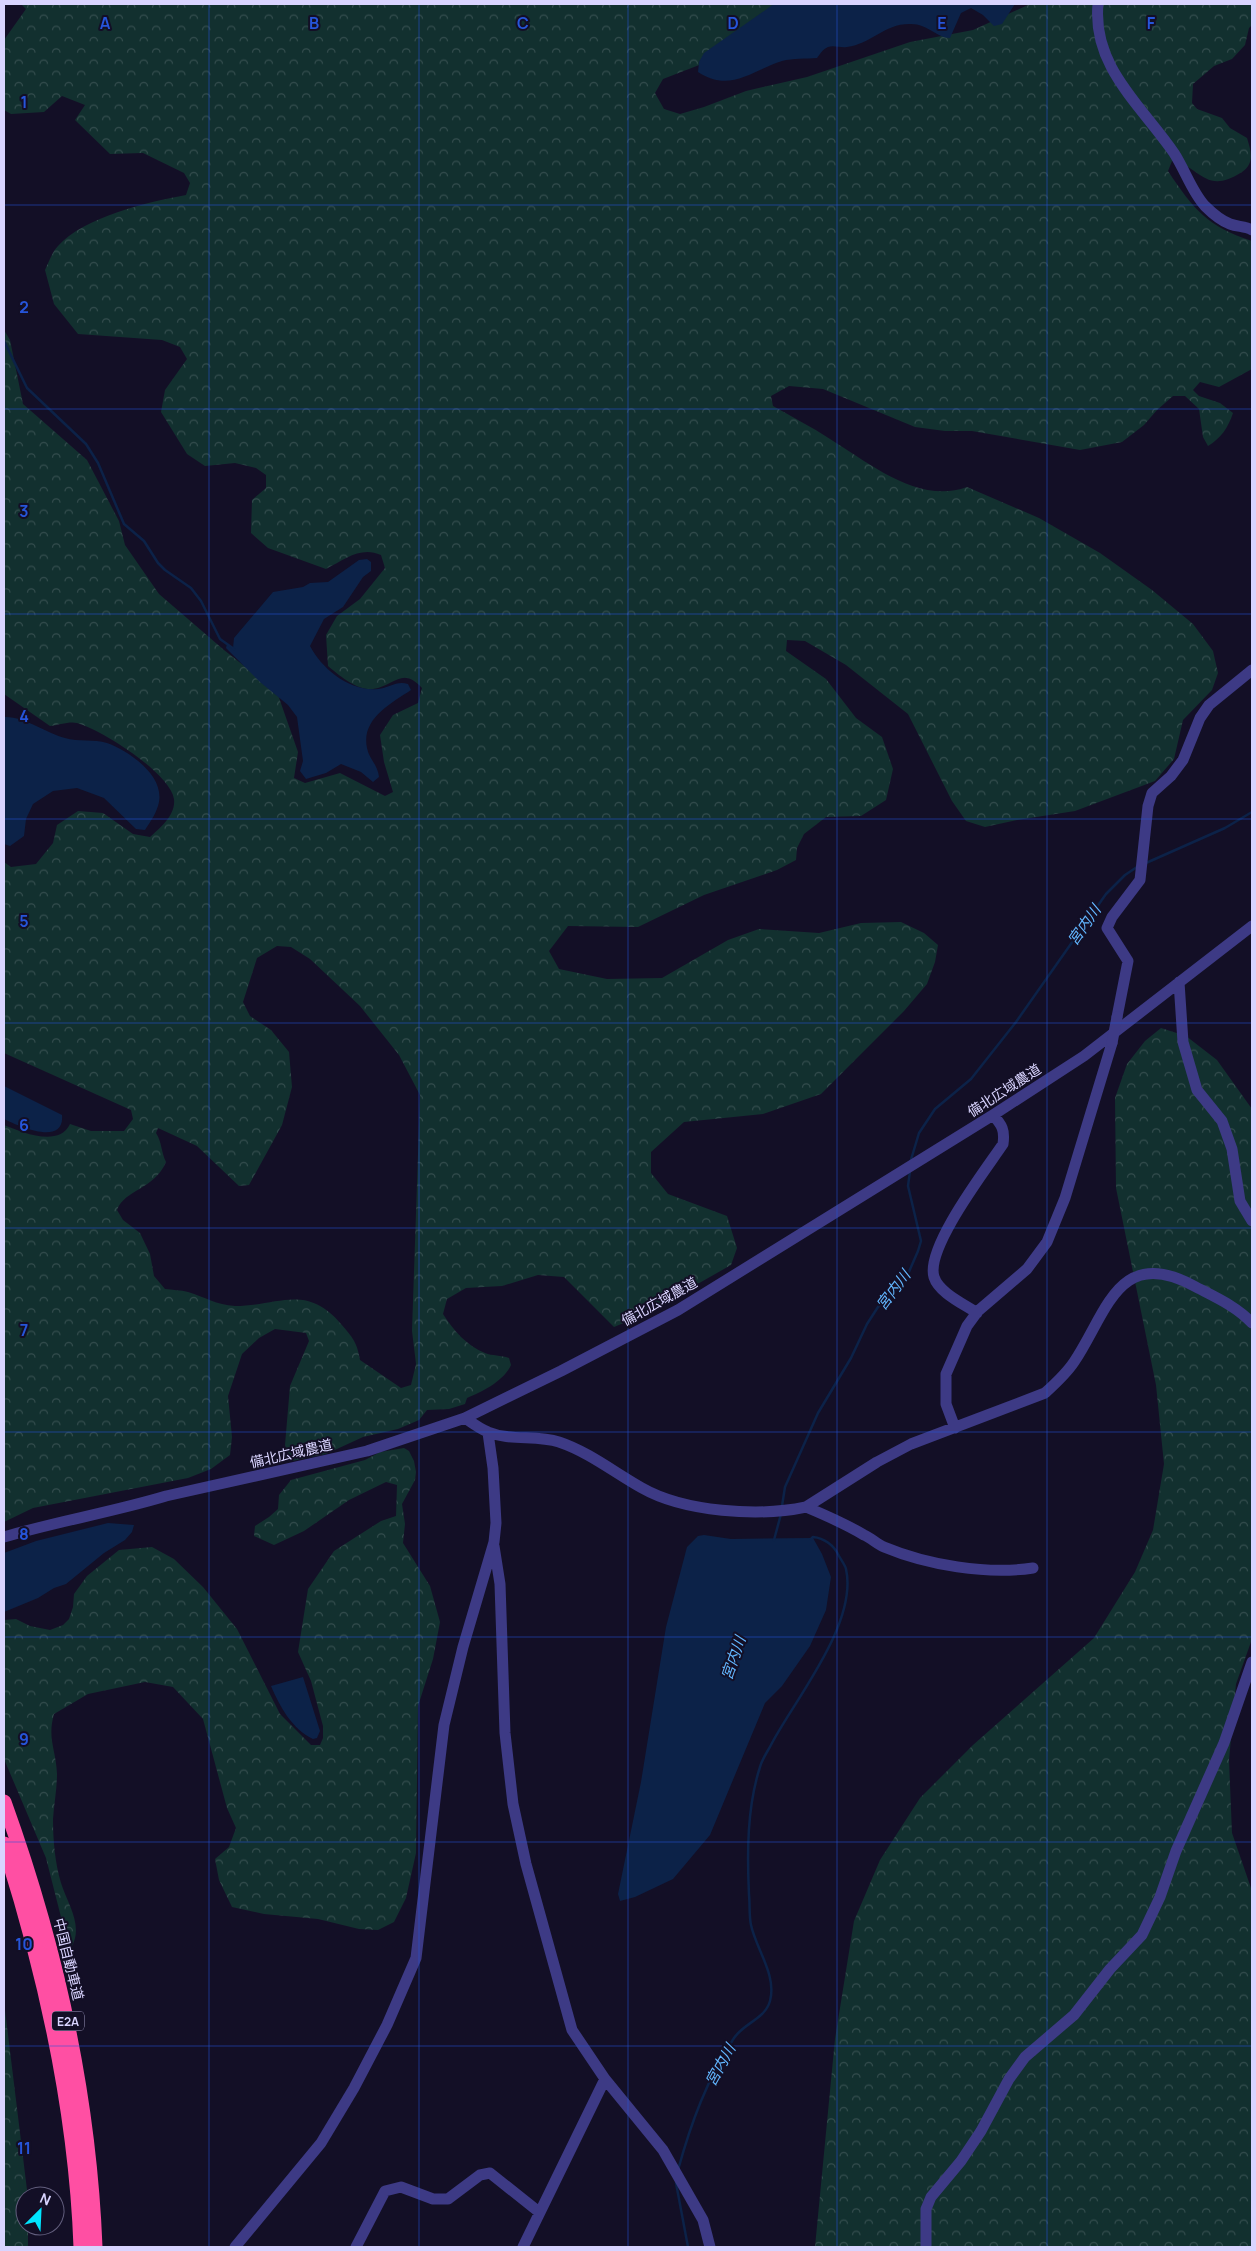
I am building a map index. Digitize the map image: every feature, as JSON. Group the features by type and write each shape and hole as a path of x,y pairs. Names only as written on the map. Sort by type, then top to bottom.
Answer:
{"highway":[{"name":"中国自動車道","path":"4,1802 46,1932 69,2026 85,2122 95,2247"},
{"name":"E2A","path":"4,1844 31,1933 54,2028 70,2126 80,2215 80,2247"}],"street":[{"path":"1098,4 1098,30 1103,46 1111,68 1132,102 1156,127 1176,155 1204,205 1229,224 1251,228"},
{"path":"955,1428 946,1404 946,1374 967,1326 977,1314 1027,1269 1047,1242 1064,1198 1112,1043 1128,961 1107,928 1112,917 1140,880 1148,806 1152,793 1171,776 1183,760 1200,718 1208,704 1252,670"},
{"name":"備北広域農道","path":"4,1537 62,1521 134,1506 183,1492 367,1450 465,1418 512,1397 678,1310 993,1115 1084,1056 1252,926"},
{"path":"1179,982 1183,1042 1197,1090 1222,1121 1232,1149 1240,1201 1252,1221"},
{"path":"977,1314 938,1286 933,1275 936,1259 946,1230 1003,1144 1005,1133 1002,1125 993,1115"},
{"path":"465,1418 488,1433 512,1437 543,1438 560,1443 584,1453 644,1490 678,1502 699,1507 779,1511 806,1507 910,1444 1046,1392 1061,1380 1074,1361 1108,1300 1126,1282 1136,1277 1154,1274 1177,1277 1232,1306 1252,1323"},
{"path":"488,1433 493,1468 496,1514 494,1542 502,1608 505,1733 513,1804 549,1951 572,2030 604,2079 663,2150 703,2220 710,2247"},
{"path":"806,1507 865,1535 882,1546 924,1561 952,1566 1016,1571 1034,1568"},
{"path":"235,2247 321,2143 370,2057 416,1958 444,1725 463,1647 494,1542"},
{"path":"926,2247 926,2209 931,2196 961,2161 981,2131 1009,2079 1025,2058 1074,2015 1110,1969 1142,1935 1160,1897 1176,1851 1224,1743 1252,1662"},
{"path":"523,2247 604,2079"},
{"path":"356,2247 384,2191 401,2187 433,2199 448,2199 480,2175 490,2174 539,2212"}],"green space":[{"path":"21,4 779,4 707,62 663,79 655,93 664,109 680,114 746,91 807,77 910,42 973,30 1030,4 1252,4 1252,25 1249,28 1245,45 1232,59 1214,66 1193,84 1192,103 1197,109 1222,118 1230,128 1247,138 1251,152 1249,165 1230,179 1220,181 1211,180 1182,164 1172,161 1168,171 1185,196 1203,215 1224,230 1252,241 1252,369 1219,387 1200,382 1193,390 1199,396 1220,403 1233,413 1224,432 1208,446 1203,437 1199,409 1185,396 1173,396 1144,425 1122,442 1080,450 972,431 945,431 915,427 823,389 789,386 771,396 773,406 895,479 931,490 949,491 967,487 1039,518 1100,553 1152,590 1193,624 1213,651 1218,673 1212,690 1183,720 1174,759 1155,781 1075,811 985,827 966,821 952,801 908,714 846,665 805,641 787,640 786,651 826,679 856,718 882,737 893,769 886,800 861,816 826,817 804,834 797,848 796,860 777,870 704,895 638,927 568,926 549,951 559,969 607,979 662,978 728,940 759,929 819,933 861,923 901,922 924,933 938,945 935,962 927,984 904,1011 821,1094 763,1114 684,1122 651,1152 651,1173 668,1194 727,1216 737,1248 731,1265 643,1315 614,1327 564,1277 538,1275 502,1286 466,1288 447,1299 443,1314 456,1332 478,1350 509,1358 511,1365 498,1381 467,1398 465,1404 449,1409 427,1410 419,1420 398,1429 363,1437 326,1454 292,1461 285,1445 290,1386 309,1341 306,1333 275,1329 259,1338 242,1354 228,1396 232,1437 230,1455 211,1469 188,1478 33,1508 4,1522 4,1125 29,1134 49,1137 65,1131 70,1124 91,1131 124,1131 133,1119 131,1110 4,1053 4,862 11,867 36,864 53,843 57,825 78,811 103,813 133,834 150,837 170,816 174,799 170,789 161,777 118,743 77,723 50,726 4,694 4,330 10,340 23,404 87,460 119,521 125,545 159,594 224,650 277,692 298,752 294,778 305,783 340,773 385,796 393,792 384,762 380,735 393,715 418,703 422,688 409,678 404,678 373,689 361,688 337,674 328,666 326,635 337,616 360,599 385,568 381,555 367,552 360,553 326,569 268,548 251,533 252,500 266,488 266,475 256,468 235,463 205,466 187,454 161,412 165,390 187,359 180,347 162,340 78,334 54,304 45,270 56,248 69,236 100,219 118,212 186,195 190,183 184,173 143,153 110,154 75,120 85,105 62,96 44,112 11,114 4,110 4,40 26,9","holes":["277,946 291,947 310,959 360,1006 399,1055 420,1095 412,1331 416,1364 411,1385 401,1388 360,1360 356,1344 349,1333 328,1311 316,1304 304,1300 291,1300 235,1306 216,1302 185,1291 165,1289 154,1276 150,1254 140,1233 123,1220 117,1210 126,1198 154,1178 166,1162 156,1133 158,1128 197,1146 239,1186 249,1185 282,1125 292,1087 289,1052 271,1030 250,1016 243,1002 257,958"]},
{"path":"1161,1028 1186,1036 1217,1060 1252,1109 1252,1639 1236,1684 1229,1760 1232,1833 1252,1891 1252,2247 815,2247 835,2039 854,1921 880,1860 920,1798 973,1745 1094,1638 1135,1572 1153,1530 1164,1464 1156,1385 1116,1188 1115,1098 1127,1064 1145,1041"},
{"path":"404,1448 409,1451 414,1461 416,1472 415,1480 402,1504 405,1524 403,1543 430,1586 440,1622 433,1659 418,1706 416,1853 406,1898 394,1922 378,1930 359,1929 318,1919 264,1914 232,1907 219,1880 215,1859 229,1847 236,1828 227,1808 203,1719 173,1687 145,1682 88,1694 54,1714 51,1730 57,1785 53,1835 59,1875 74,1915 76,1932 71,1948 65,1944 62,1921 46,1858 4,1759 4,1620 16,1619 30,1626 50,1630 63,1625 69,1619 73,1607 74,1594 87,1576 119,1550 152,1547 174,1559 203,1587 237,1629 280,1714 311,1745 320,1745 323,1738 323,1726 311,1681 298,1652 308,1589 334,1551 381,1521 396,1516 397,1485 386,1482 349,1500 304,1531 274,1545 254,1536 255,1526 278,1509 279,1495 291,1480 365,1460 380,1452"},
{"path":"4,2002 27,2186 15,2186 15,2236 28,2236 28,2247 4,2247"}],"water":[{"path":"774,4 1015,4 1002,24 994,26 983,15 971,8 961,13 950,38 941,36 922,26 902,25 886,30 856,45 828,47 817,58 782,61 740,78 720,81 698,72 699,62 704,53"},
{"path":"367,559 371,562 371,571 363,577 343,607 324,619 310,646 329,671 347,683 357,687 378,689 404,683 408,684 411,690 379,713 368,729 366,738 367,748 379,777 373,782 361,772 341,764 326,773 306,779 300,771 303,761 297,717 288,705 260,682 226,648 227,644 233,648 234,638 273,592 303,587 310,583 328,582 359,560"},
{"path":"4,717 19,719 65,738 107,743 125,752 143,765 151,774 159,792 157,809 145,830 136,829 104,798 77,788 53,791 33,804 26,819 24,836 10,846 4,844"},
{"path":"4,1086 62,1115 61,1125 56,1130 39,1132 4,1119"},
{"path":"108,1523 134,1525 132,1532 125,1540 104,1553 66,1584 4,1612 4,1553 36,1541"},
{"path":"704,1535 731,1539 813,1538 831,1577 826,1610 810,1646 782,1686 765,1703 710,1835 673,1879 635,1897 620,1901 618,1894 641,1782 666,1627 687,1547 698,1536"},
{"path":"303,1677 320,1731 317,1738 313,1739 287,1717 271,1686"}],"waterway":[{"path":"4,341 27,388 86,444 98,463 124,524 144,541 158,563 165,570 191,588 201,601 220,639 234,649"},
{"name":"宮内川","path":"1146,863 1225,828 1252,812"},
{"name":"宮内川","path":"910,1163 919,1133 935,1109 971,1079 1016,1022 1106,894 1125,875 1137,867"},
{"name":"宮内川","path":"782,1506 785,1487 818,1413 851,1358 867,1324 878,1307 896,1290 908,1274 918,1251 921,1241 908,1186 910,1171"},
{"name":"宮内川","path":"774,1540 781,1514"},
{"name":"宮内川","path":"678,2170 694,2118 724,2054 738,2033 759,2017 770,2001 771,1982 750,1918 748,1879 750,1814 761,1764 834,1636 843,1613 847,1590 846,1569 837,1552 825,1541 813,1537 811,1539"},
{"name":"宮内川","path":"676,2183 688,2247"}]}
